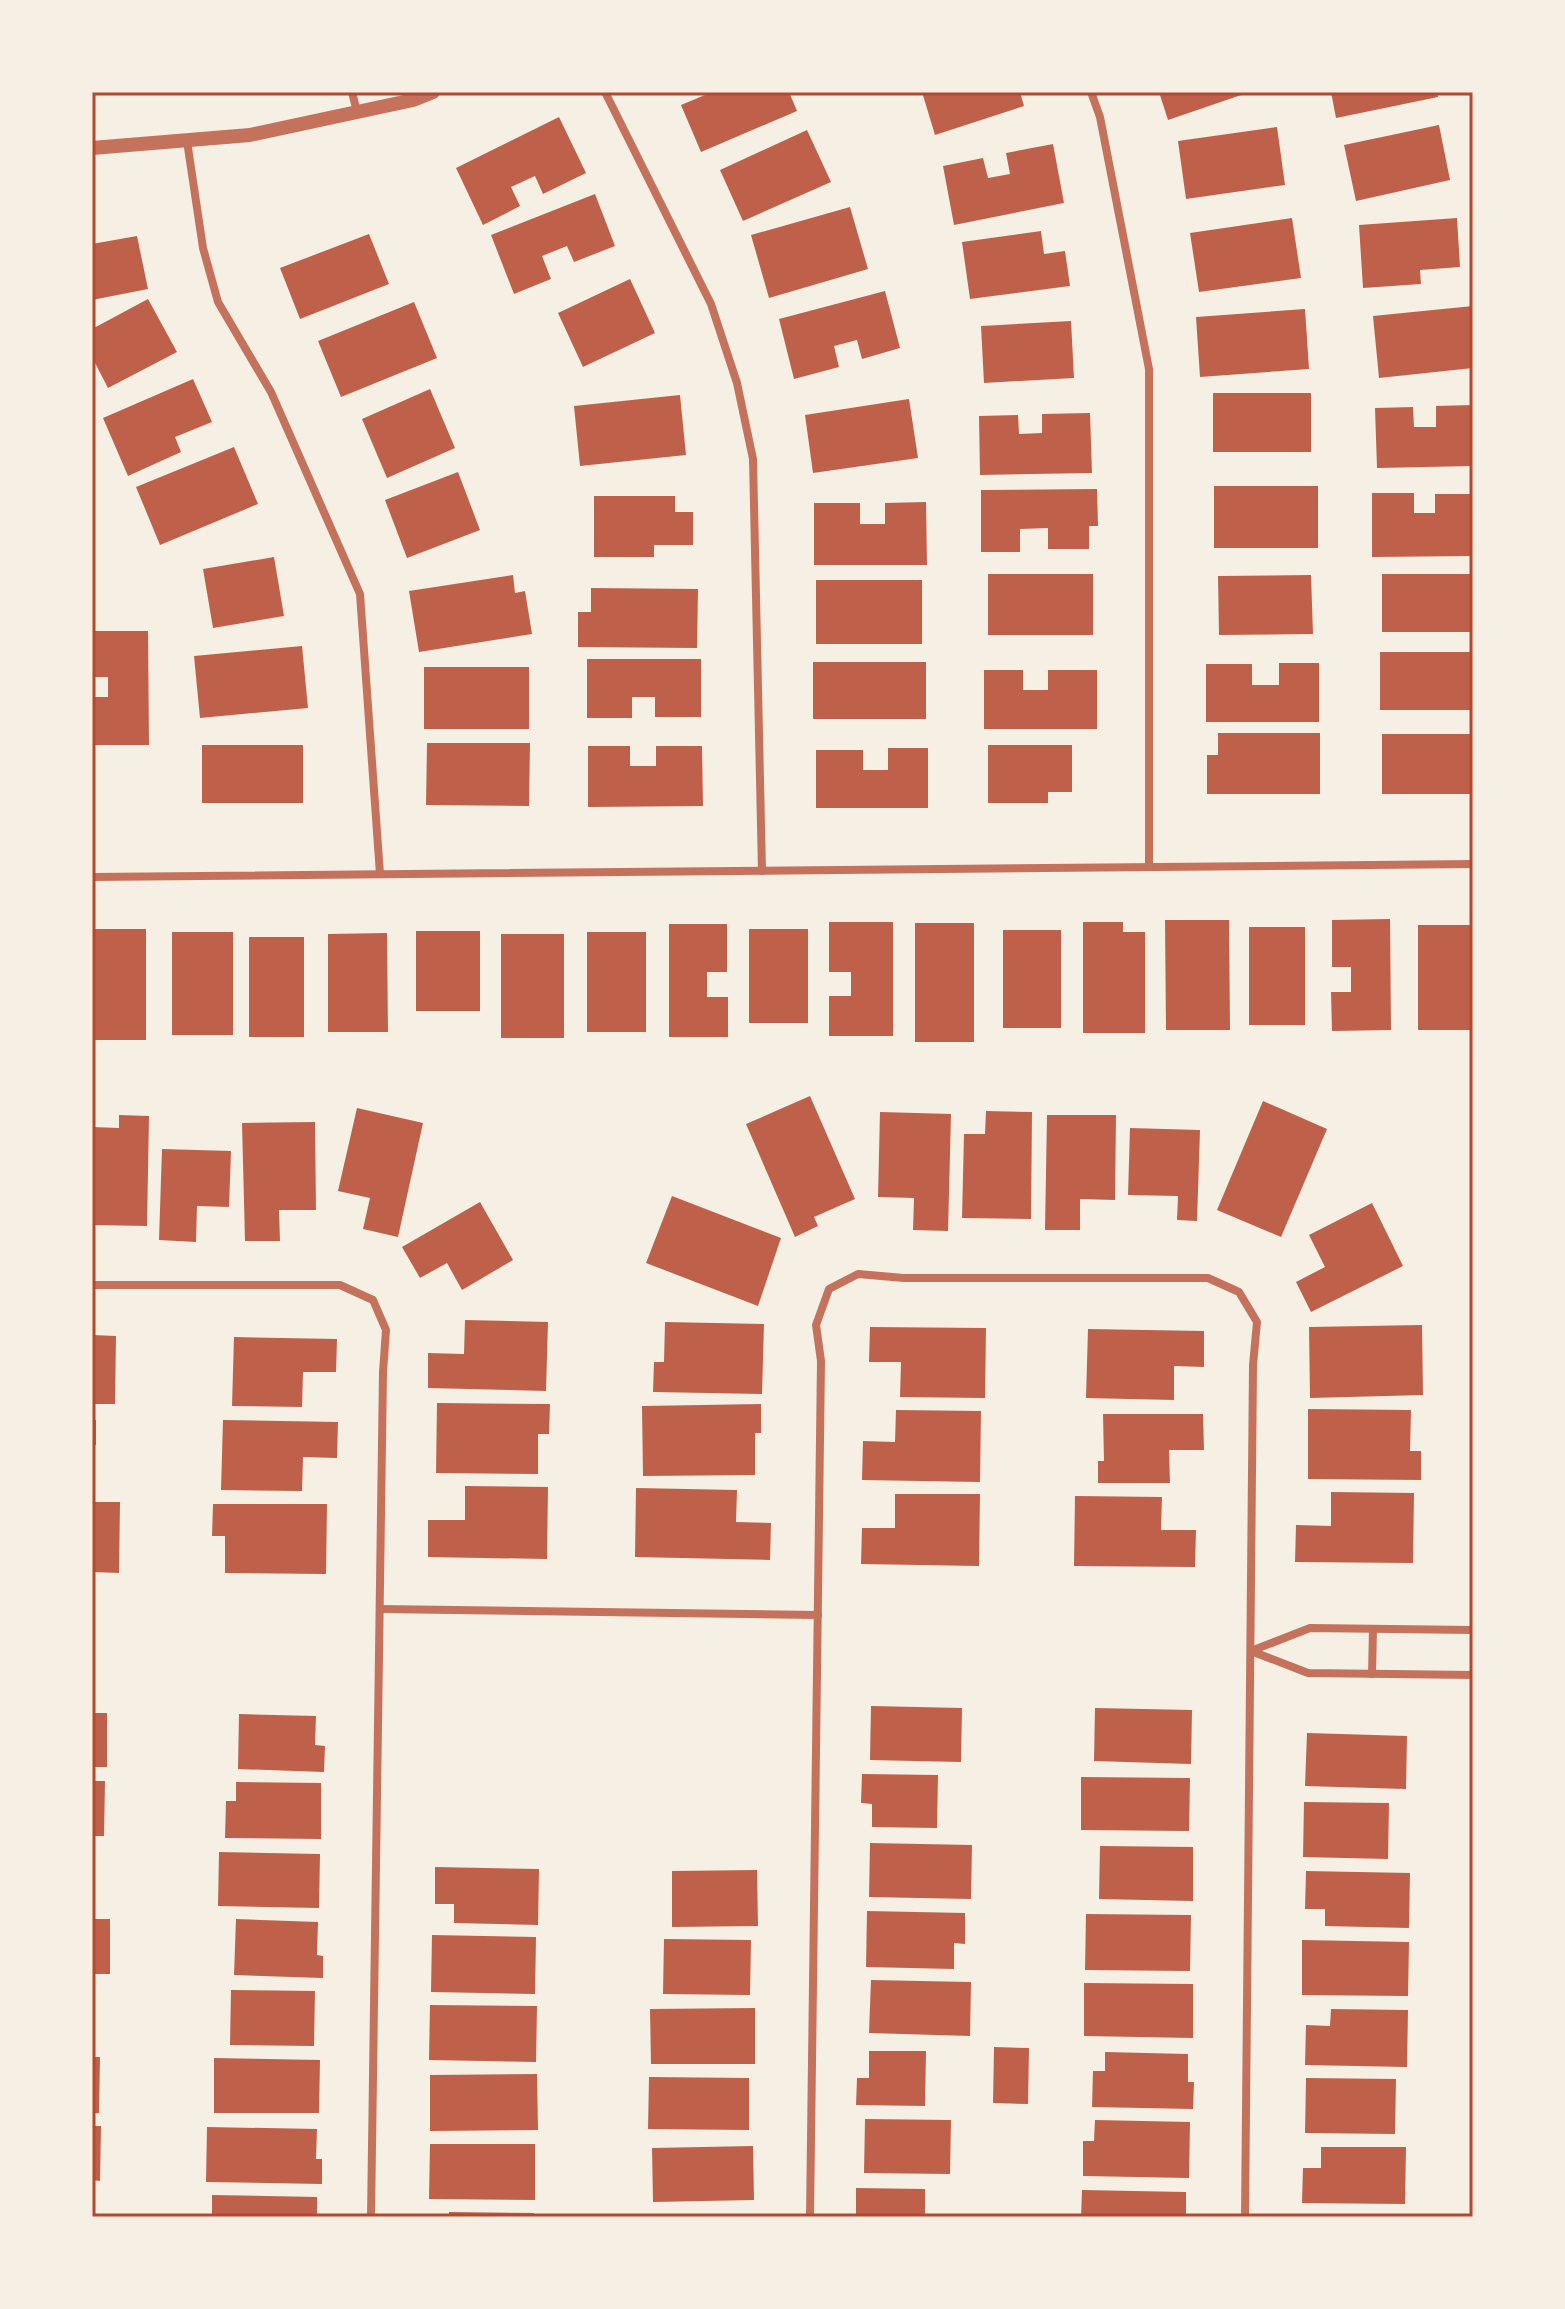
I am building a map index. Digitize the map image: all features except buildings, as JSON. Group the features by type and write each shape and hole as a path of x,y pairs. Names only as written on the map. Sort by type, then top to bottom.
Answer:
{"street":[{"path":"352,92 357,112"},
{"path":"92,148 250,135 413,100 433,92"},
{"path":"605,92 711,304 737,383 753,459 762,871"},
{"path":"1091,92 1100,117 1149,369 1149,867"},
{"path":"187,141 203,248 218,302 271,392 360,594 380,874"},
{"path":"92,877 1473,864"},
{"path":"810,2217 821,1361 816,1325 829,1289 858,1274 919,1278 1208,1278 1239,1292 1257,1322 1253,1365 1245,2217"},
{"path":"92,1285 340,1285 373,1300 386,1330 371,2217"},
{"path":"380,1609 818,1615"},
{"path":"1251,1651 1310,1628 1473,1630"},
{"path":"1372,1674 1373,1629"},
{"path":"1251,1651 1308,1673 1473,1675"}]}
